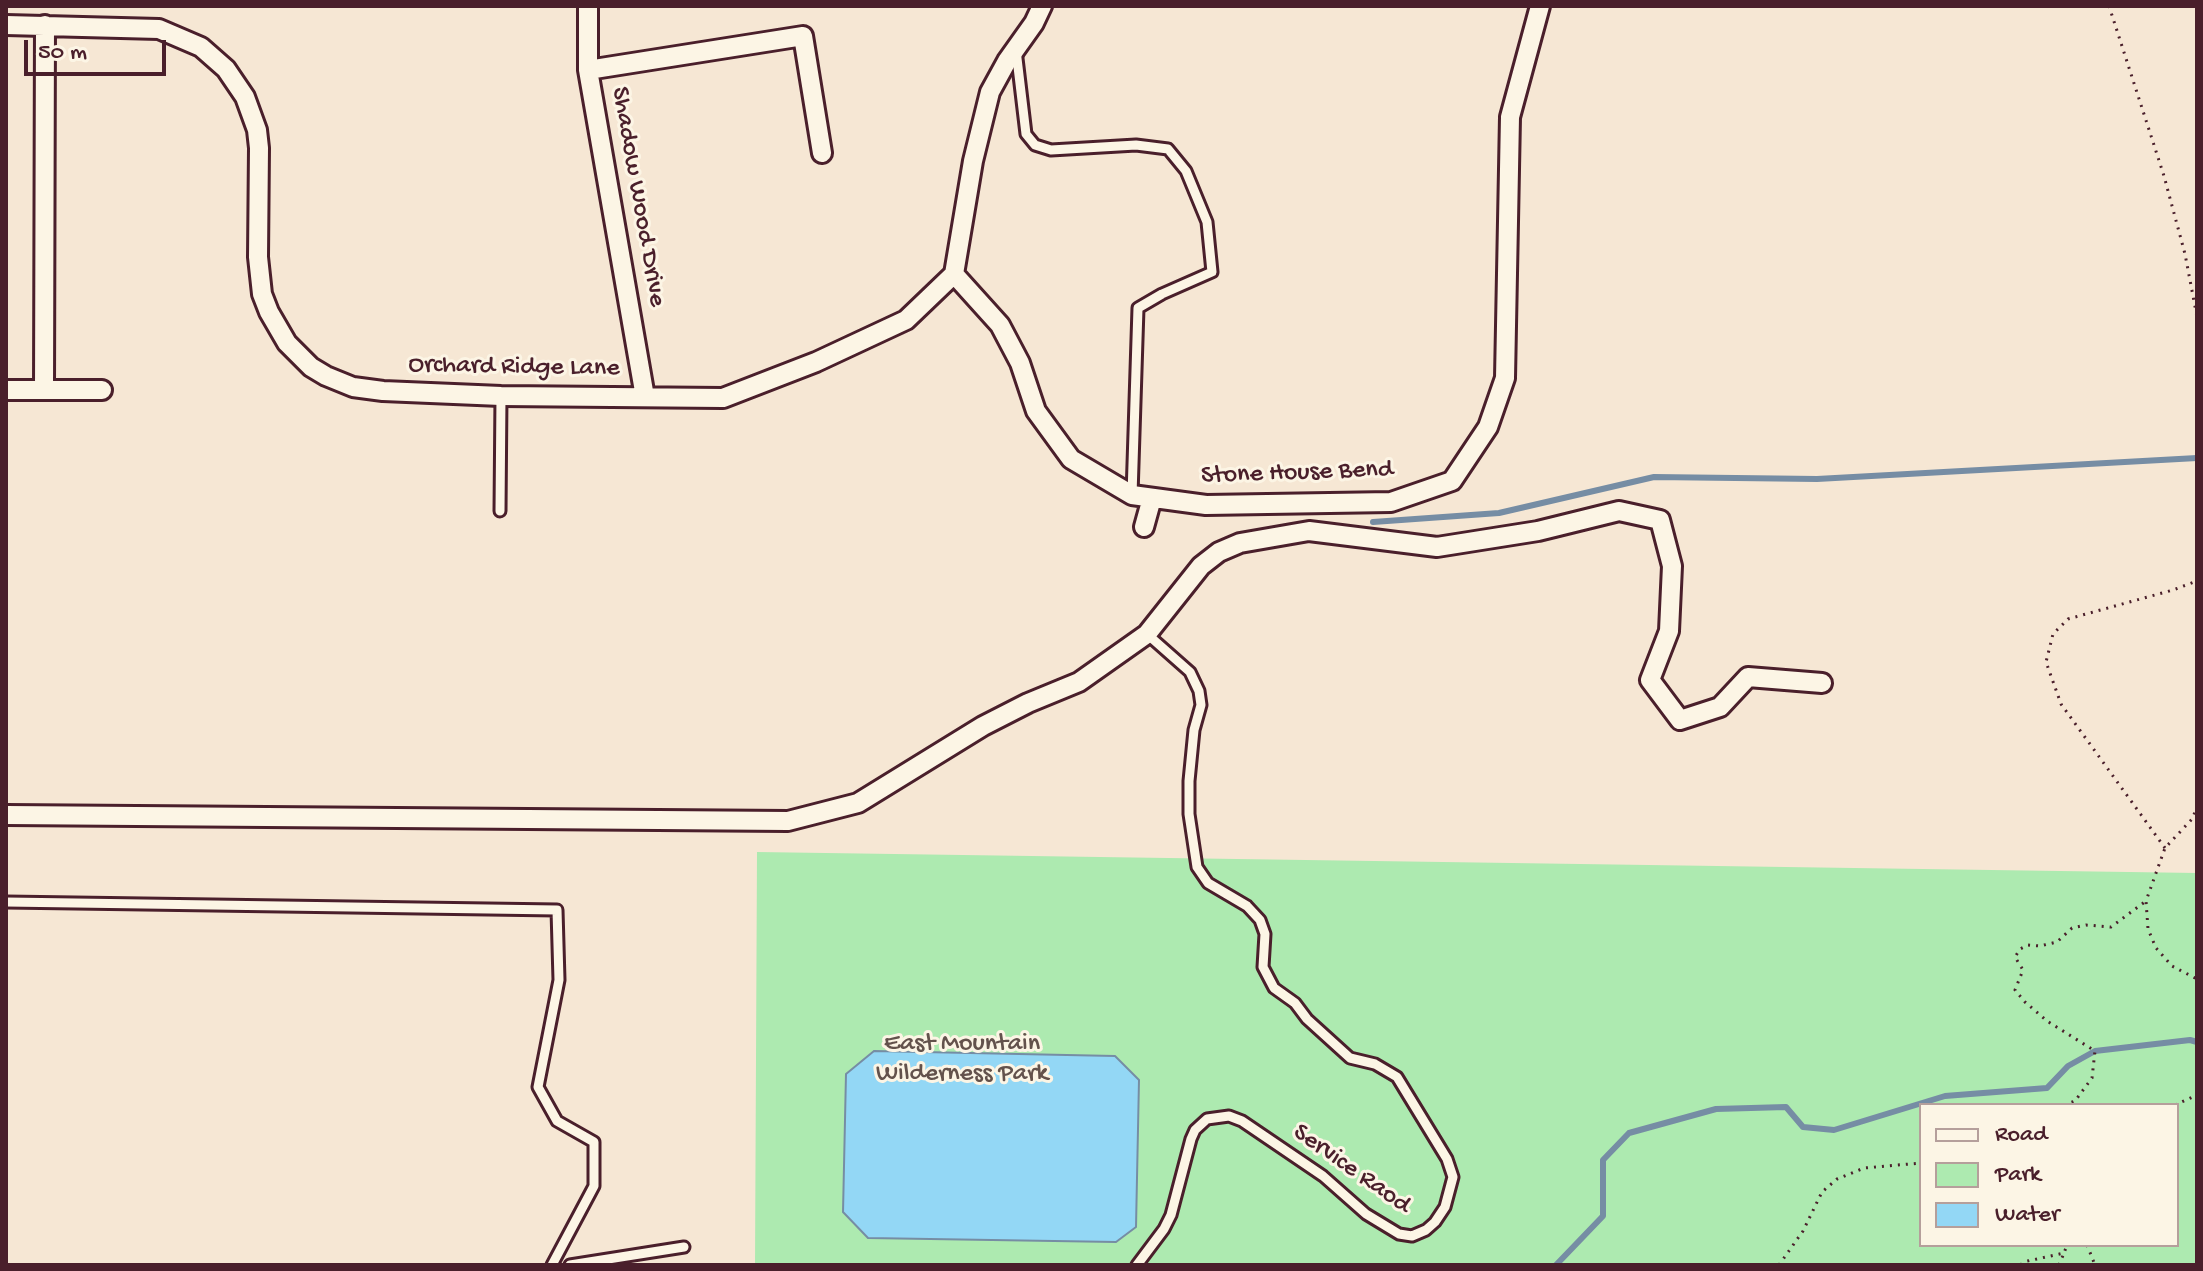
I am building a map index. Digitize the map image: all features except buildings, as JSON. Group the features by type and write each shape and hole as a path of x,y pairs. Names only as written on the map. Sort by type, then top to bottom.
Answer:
{"street":[{"name":"Shadow Wood Drive","path":"588,6 588,70 645,397"},
{"path":"954,274 973,161 990,92 1042,6"},
{"name":"Stone House Bend","path":"954,274 1000,325 1020,363 1036,411 1071,459 1132,495 1206,505 1391,502 1452,481 1488,427 1505,378 1510,117 1540,6"},
{"name":"Orchard Ridge Lane","path":"6,25 159,29 201,47 231,75 245,97 257,130 258,257 262,294 277,329 311,367 339,382 368,390 501,396 723,398 816,362 906,320 954,274"},
{"path":"44,390 45,25"},
{"path":"588,70 803,36 822,153"},
{"path":"6,390 102,390"},
{"path":"1144,527 1152,498"},
{"path":"6,815 788,821 858,803 983,726 1079,682 1147,634 1201,566 1219,552 1240,543 1309,531 1437,547 1538,531 1619,511 1660,520 1672,566 1669,631 1650,680 1680,720 1720,707 1748,677 1822,683"}],"lane":[{"path":"1016,48 1026,134 1035,145 1051,150 1136,145 1168,149 1186,171 1207,222 1212,272 1138,308 1132,495"},
{"path":"500,511 501,396"},
{"name":"Service Raod","path":"1137,1265 1151,1250 1171,1215 1195,1130 1207,1119 1229,1116 1242,1121 1340,1188 1366,1214 1399,1234 1412,1236 1435,1222 1445,1207 1453,1177 1447,1159 1397,1077 1375,1064 1350,1058 1307,1019 1295,1003 1274,988 1263,967 1265,934 1260,920 1247,906 1208,883 1197,867 1189,814 1189,781 1194,730 1201,705 1199,691 1190,672 1147,634"},
{"path":"6,902 557,910 559,980 538,1087 557,1121 594,1142 594,1186 552,1265"},
{"path":"570,1265 684,1247"}],"path":[{"path":"2109,6 2164,176 2185,254 2197,317"},
{"path":"2165,848 2061,704 2046,662 2053,634 2068,619 2197,581"},
{"path":"2197,804 2193,818 2165,848 2146,901 2148,929 2156,948 2172,966 2197,979"},
{"path":"2070,1103 2075,1101 2092,1078 2095,1051 2047,1021 2025,1002 2015,990 2023,970 2015,957 2020,949 2028,945 2057,942 2072,928 2086,925 2111,927 2146,901"},
{"path":"1779,1265 1803,1231 1822,1192 1837,1179 1864,1168 1919,1163"},
{"path":"2059,1265 2066,1247"},
{"path":"2021,1265 2064,1253"},
{"path":"2190,1265 2197,1263"}],"green space":[{"name":"East Mountain Wilderness Park","path":"757,852 2197,873 2197,1265 755,1265"}],"water":[{"path":"874,1051 1115,1056 1139,1080 1136,1227 1116,1242 868,1238 843,1212 846,1074"}],"waterway":[{"path":"1373,522 1499,513 1654,477 1817,479 2197,458"},
{"path":"1922,1103 1945,1096 2047,1088 2068,1066 2095,1051 2190,1040 2197,1042"},
{"path":"1556,1265 1603,1216 1603,1160 1629,1133 1716,1109 1786,1107 1803,1127 1834,1130 1919,1104"}]}
